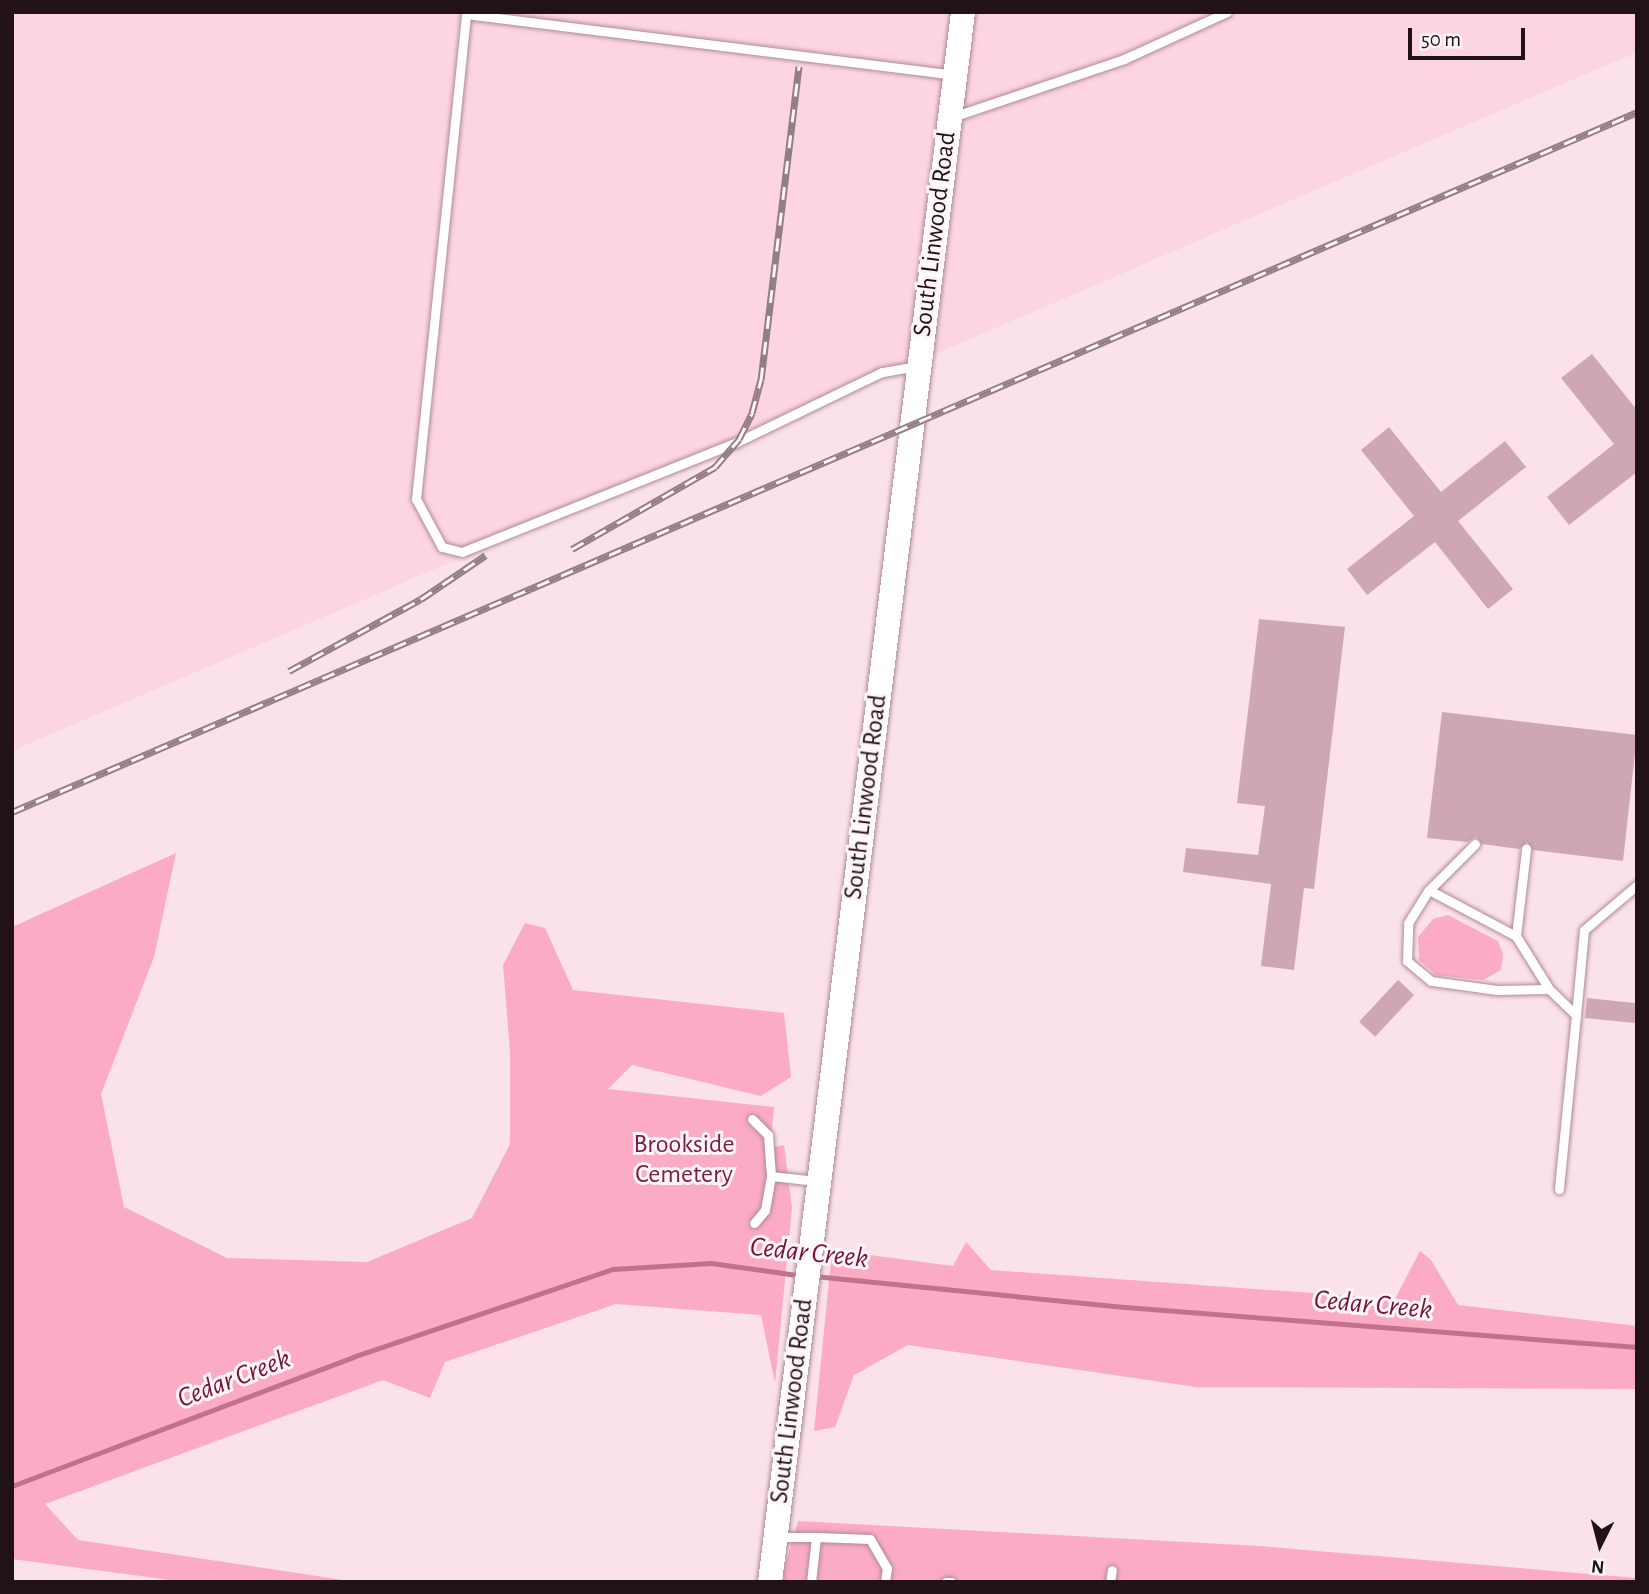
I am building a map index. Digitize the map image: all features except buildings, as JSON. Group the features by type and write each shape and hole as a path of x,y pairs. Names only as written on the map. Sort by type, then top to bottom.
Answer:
{"main road":[{"name":"South Linwood Road","path":"770,1582 963,12"}],"lane":[{"path":"950,118 1124,59 1227,12"},
{"path":"918,366 882,372 737,442 462,552 442,547 416,499 466,13 955,75"},
{"path":"1475,844 1429,890 1408,923 1407,961 1432,981 1497,990 1549,989"},
{"path":"1516,936 1526,849"},
{"path":"1559,1189 1584,930 1637,885"},
{"path":"1429,890 1516,936 1549,989 1577,1015"},
{"path":"752,1119 768,1135 771,1176 765,1210 754,1223"},
{"path":"771,1176 819,1181"},
{"path":"776,1537 870,1539 887,1568 885,1582"},
{"path":"811,1582 816,1537"},
{"path":"1110,1582 1112,1570"}],"shaded area":[{"path":"12,12 1637,12 1637,52 12,751"}],"green space":[{"name":"Brookside Cemetery","path":"176,853 154,957 101,1094 124,1207 227,1258 367,1262 472,1218 510,1144 510,1051 503,965 525,923 545,928 573,990 784,1013 791,1077 761,1096 632,1065 608,1089 774,1107 770,1148 784,1145 792,1208 775,1383 761,1315 616,1304 445,1362 430,1398 383,1380 45,1504 78,1540 343,1580 339,1582 186,1582 12,1559 12,927"},
{"path":"1448,915 1498,941 1503,954 1501,970 1483,980 1436,975 1419,960 1418,937 1433,919"},
{"path":"966,1242 991,1270 1395,1299 1420,1251 1431,1260 1458,1305 1637,1326 1637,1389 1196,1387 908,1345 854,1375 835,1427 814,1431 832,1250 953,1266"},
{"path":"798,1521 1259,1546 1637,1578 1637,1582 780,1582"}],"waterway":[{"name":"Cedar Creek","path":"12,1486 353,1357 613,1269 711,1263 798,1275"},
{"name":"Cedar Creek","path":"814,1276 1126,1307 1637,1347"}],"railway":[{"path":"572,549 715,467 739,439 752,413 761,380 799,66"},
{"path":"12,812 1637,112"},
{"path":"289,671 421,599 486,555"}]}
